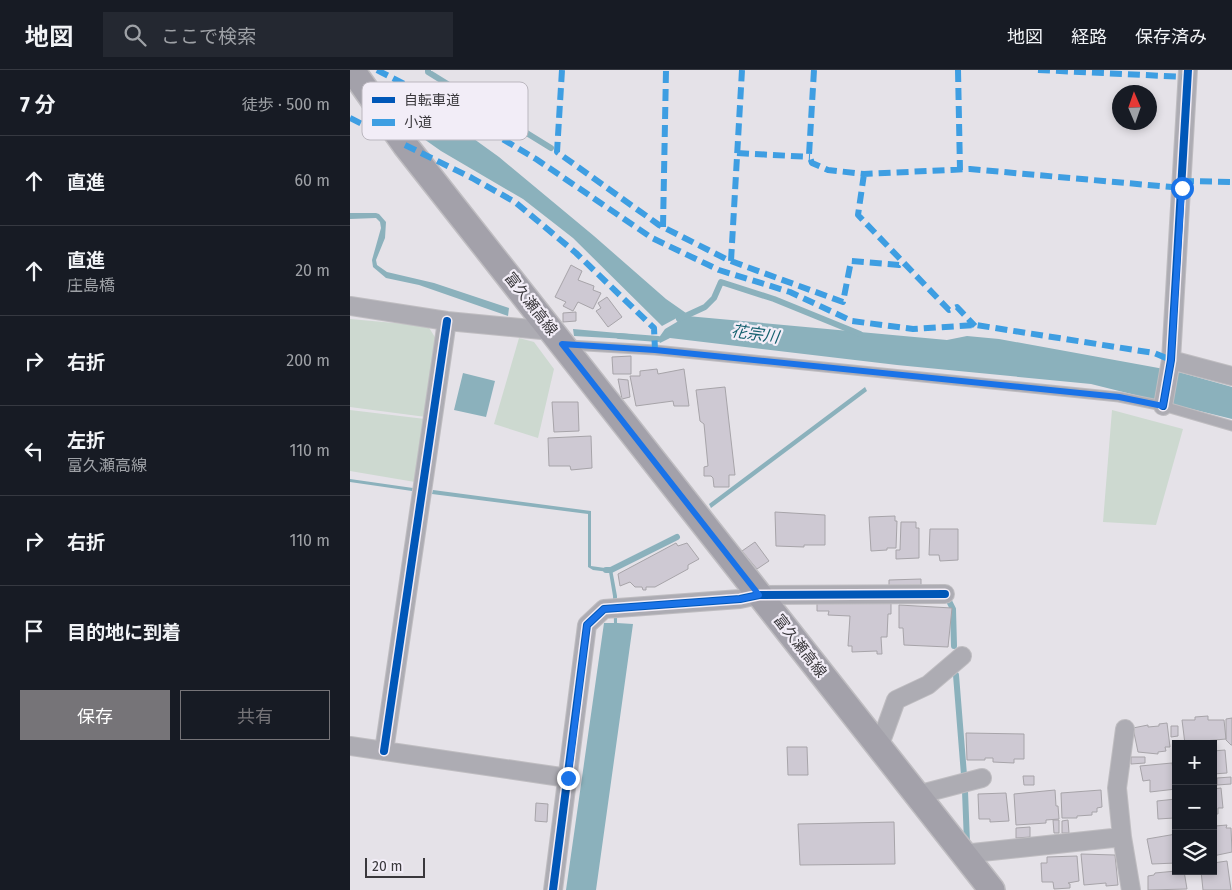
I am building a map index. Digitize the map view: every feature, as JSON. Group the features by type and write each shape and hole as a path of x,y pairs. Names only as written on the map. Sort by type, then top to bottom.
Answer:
{"main road":[{"name":"富久瀬高線","path":"352,70 362,85"},
{"name":"富久瀬高線","path":"401,140 992,890"}],"street":[{"path":"1163,406 1171,360 1188,70"},
{"path":"350,306 557,338"},
{"path":"384,751 446,320"},
{"path":"1171,360 1232,376"},
{"path":"553,890 587,625 604,609 740,599 759,595 945,594"},
{"path":"879,748 896,700 928,685 962,656"},
{"path":"1125,729 1118,788 1122,837 1130,890"},
{"path":"350,746 568,778"},
{"path":"917,795 982,778"},
{"path":"963,854 1122,837"}],"lane":[{"path":"557,338 655,350 1119,397 1163,406 1232,426"}],"shaded area":[{"path":"350,319 428,326 436,339 426,417 350,407"},
{"path":"519,338 534,342 554,369 538,438 494,424"},
{"path":"350,410 425,419 415,482 350,471"},
{"path":"1112,410 1183,429 1156,525 1103,522"}],"water":[{"path":"350,73 368,82 362,82 362,84"},
{"path":"425,140 475,140 499,157 594,236 666,299 686,313 662,326 573,238 523,199"},
{"path":"350,213 376,213 386,222 385,238 376,260 377,265 387,272 434,283 509,308 508,316 419,285 386,278 373,267 372,260 381,228 380,222 376,218 350,219"},
{"name":"花宗川","path":"687,316 947,340 967,336 999,339 1175,371 1232,387 1232,419 1091,384 897,365 670,338 660,343 658,339 665,329"},
{"path":"573,329 629,334 627,339 574,336"},
{"path":"463,373 495,381 486,417 454,410"},
{"path":"865,387 867,391 711,508 709,504"},
{"path":"350,479 413,488 412,491 350,482"},
{"path":"433,490 591,511 591,566 612,569 617,596 617,623 633,624 596,890 566,890 604,623 614,623 613,596 609,572 593,570 588,567 588,514 432,494"}],"pier":[{"path":"350,71 372,82 362,82 362,111 350,106"}],"building":[{"path":"571,265 582,271 578,280 594,286 593,290 601,293 593,309 578,302 573,311 563,306 566,302 555,297"},
{"path":"607,297 622,317 608,327 596,311 601,308 598,303"},
{"path":"576,312 576,321 563,322 563,313"},
{"path":"631,356 631,374 613,374 612,357"},
{"path":"657,369 658,374 684,369 689,406 674,406 673,401 636,406 630,376 640,376 640,371"},
{"path":"618,379 628,380 630,397 622,399"},
{"path":"725,387 735,475 729,475 729,487 714,487 713,478 711,476 704,476 704,467 708,466 704,424 700,421 696,390"},
{"path":"552,402 578,402 579,431 554,432"},
{"path":"591,436 592,468 571,470 570,466 549,466 548,438"},
{"path":"775,512 825,515 825,545 804,545 804,547 776,546"},
{"path":"895,516 895,521 897,521 896,548 871,551 869,517"},
{"path":"901,522 916,522 916,528 919,528 919,558 896,559 896,550 900,550"},
{"path":"930,529 958,529 958,560 940,561 939,555 929,555"},
{"path":"755,542 769,561 757,569 742,551"},
{"path":"676,543 678,546 687,543 699,559 688,565 688,569 655,587 646,587 646,590 643,590 642,587 635,587 630,582 620,586 618,574"},
{"path":"921,579 921,588 889,589 889,580"},
{"path":"817,599 891,603 891,614 888,614 887,637 881,637 882,654 877,654 877,651 852,652 852,646 848,646 850,616 828,615 829,611 817,611"},
{"path":"899,605 952,608 948,647 904,645 903,628 899,628"},
{"path":"1208,716 1208,720 1224,720 1226,739 1184,740 1182,720 1195,720 1195,717"},
{"path":"1232,718 1231,745 1226,740 1226,719"},
{"path":"1167,723 1170,747 1165,747 1166,751 1158,752 1158,754 1138,752 1133,728 1148,725 1148,727 1159,726 1159,724"},
{"path":"1171,726 1178,726 1178,736 1171,737"},
{"path":"966,733 1024,734 1024,759 1014,759 1014,763 993,762 993,758 967,760"},
{"path":"787,747 807,747 808,775 788,775"},
{"path":"1225,750 1227,773 1217,774 1217,751"},
{"path":"1131,757 1145,757 1145,763 1131,764"},
{"path":"1172,763 1172,789 1150,792 1150,780 1143,781 1140,766"},
{"path":"1023,776 1034,776 1034,785 1024,785"},
{"path":"1231,777 1231,784 1217,785 1217,778"},
{"path":"1217,788 1221,788 1223,808 1218,808 1218,814 1217,814"},
{"path":"1055,790 1059,819 1046,820 1046,823 1016,825 1014,794"},
{"path":"1101,790 1102,807 1097,808 1097,812 1092,812 1092,815 1077,816 1077,818 1062,818 1061,793"},
{"path":"1006,793 1009,821 990,822 990,819 979,819 978,794"},
{"path":"1172,799 1172,818 1158,819 1157,801"},
{"path":"536,803 548,804 547,822 535,821"},
{"path":"1053,820 1059,820 1059,833 1054,833"},
{"path":"1068,820 1069,833 1062,833 1062,821"},
{"path":"894,822 895,864 800,865 798,824"},
{"path":"1227,825 1226,828 1231,828 1232,852 1217,855 1217,826"},
{"path":"1030,827 1030,837 1016,838 1016,828"},
{"path":"1172,835 1172,863 1152,864 1147,839"},
{"path":"1081,854 1115,855 1118,885 1106,886 1106,883 1084,885"},
{"path":"1077,856 1079,881 1068,883 1070,888 1054,889 1053,882 1042,882 1041,863 1047,863 1047,857"},
{"path":"1227,861 1231,890 1203,890 1201,875 1217,875 1217,862"},
{"path":"1172,871 1172,875 1185,875 1187,889 1148,890 1148,876 1155,873"}],"waterway":[{"path":"428,70 428,72 444,82"},
{"path":"528,134 551,148"},
{"path":"679,319 705,307 714,298 721,282 774,299 860,334"},
{"path":"619,336 658,339"},
{"path":"606,570 611,570 677,537"},
{"path":"948,599 953,609 954,646"},
{"path":"956,675 964,775"},
{"path":"965,791 967,843"}],"marked path":[{"path":"377,70 400,82"},
{"path":"562,70 557,152 659,225 728,260 843,302 851,261 899,265 903,262"},
{"path":"663,227 666,70"},
{"path":"731,261 742,70"},
{"path":"814,70 809,155 812,163 828,170 864,174 970,169 1182,188"},
{"path":"958,70 960,170"},
{"path":"1038,70 1187,77"},
{"path":"350,118 362,124"},
{"path":"504,140 536,159 652,238 719,270 790,292 852,321 913,329 976,325 1154,353 1171,360"},
{"path":"405,145 472,178 515,202 576,253 654,328 655,350"},
{"path":"737,153 810,157"},
{"path":"864,174 858,215 949,310 957,307 975,326"},
{"path":"1182,181 1232,182"}],"cycle path":[{"path":"1163,406 1171,360 1188,70"},
{"path":"384,751 447,321"},
{"path":"553,890 587,625 604,609 740,599 759,595 945,594"}],"route":[{"path":"568,778 587,625 604,609 740,599 759,595 562,344 655,350 1119,397 1163,406 1171,360 1182,188"}]}
